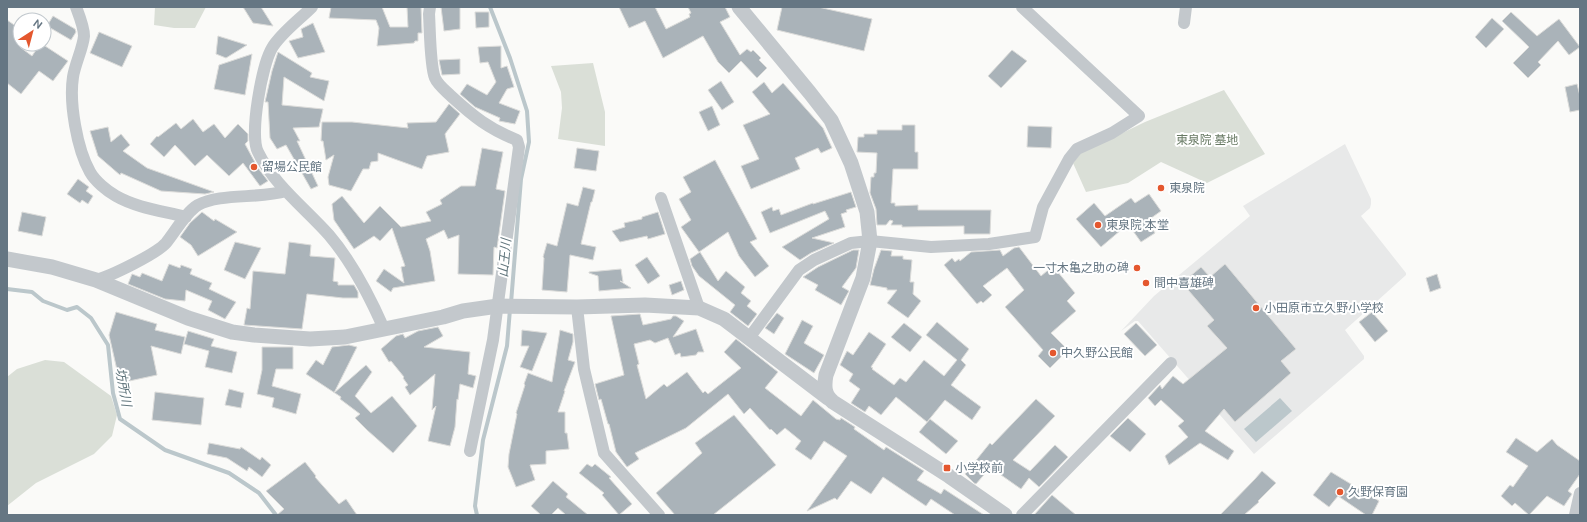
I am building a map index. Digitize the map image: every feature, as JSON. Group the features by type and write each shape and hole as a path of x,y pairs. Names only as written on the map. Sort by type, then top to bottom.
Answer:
{"street":[{"path":"76,7 84,36 72,78 73,102 76,133 84,160 90,173 104,188 116,196 134,204 186,217"},
{"path":"312,7 272,49 259,94 254,138 256,150 261,159 286,191 329,236 368,293 384,329"},
{"path":"430,7 429,14 432,64 435,78 443,88 470,114 496,132 517,140 519,147 493,340 470,451"},
{"path":"739,7 831,120 851,163 867,212 870,241 863,278 826,375 825,389 828,398"},
{"path":"749,338 799,270 814,260 850,243 870,241 931,247 989,244 1036,237 1043,207 1069,159 1077,149 1112,133 1139,116 1022,7"},
{"path":"1184,23 1186,7"},
{"path":"96,280 109,276 165,244 196,206 205,202 220,199 274,194 286,191"},
{"path":"661,198 699,308"},
{"path":"7,259 52,267 96,280 188,318 232,332 310,339 345,337 443,317 463,310 498,306 577,307 645,305 699,308 724,319 828,398 949,476 999,513"},
{"path":"577,307 584,369 604,453 658,515"},
{"path":"1022,515 1171,363"},
{"path":"1575,515 1580,494"}],"shaded area":[{"name":"小田原市立久野小学校","path":"1345,144 1371,199 1370,208 1361,216 1406,273 1406,275 1345,330 1364,356 1364,359 1254,454 1138,321 1135,321 1121,331 1154,296 1250,216 1243,206"},
{"path":"1280,398 1292,411 1256,442 1244,429"}],"green space":[{"path":"155,7 206,7 195,28 174,28 154,25"},
{"path":"593,63 605,112 605,146 558,139 562,108 561,92 551,66"},
{"name":"東泉院 墓地","path":"1224,90 1265,154 1207,183 1161,162 1128,183 1086,192 1073,163 1081,153 1145,122"},
{"path":"45,360 64,362 111,396 117,415 112,436 94,454 36,483 7,506 7,377 17,369"}],"building":[{"path":"243,7 261,7 273,26 253,23"},
{"path":"331,7 382,7 390,27 408,27 407,7 421,7 422,33 418,33 418,41 415,41 414,43 377,46 379,28 376,20 329,18"},
{"path":"441,7 460,7 460,29 444,31"},
{"path":"619,7 655,7 666,29 690,17 689,14 691,13 688,7 725,7 730,17 720,22 740,55 747,49 751,52 753,50 761,58 759,60 767,68 757,78 741,61 729,73 718,62 703,36 663,58 645,21 629,28"},
{"path":"782,7 818,7 872,19 864,51 777,30"},
{"path":"475,12 489,12 489,27 476,28"},
{"path":"1511,12 1537,36 1559,19 1580,47 1569,55 1558,41 1538,62 1541,65 1528,78 1513,63 1529,47 1502,21"},
{"path":"53,16 75,29 76,32 71,40 52,29"},
{"path":"1492,18 1504,29 1486,48 1475,37"},
{"path":"7,20 12,23 12,52 27,52 32,56 35,52 52,52 52,51 68,61 53,81 39,71 21,94 7,83"},
{"path":"313,23 325,52 298,58 289,41 303,37 301,29"},
{"path":"99,32 132,46 122,67 90,53"},
{"path":"218,36 247,45 226,58 216,54"},
{"path":"501,46 501,68 507,66 514,87 507,89 499,103 520,111 515,124 499,121 500,118 475,107 460,94 467,84 487,95 496,82 488,62 480,63 478,47"},
{"path":"1012,50 1027,61 1001,88 988,76"},
{"path":"278,52 312,73 310,77 329,81 324,101 284,77 282,105 323,109 319,127 293,128 300,141 297,141 318,186 311,189 286,145 277,149 270,138 268,102 265,102"},
{"path":"252,54 245,95 214,89 219,65"},
{"path":"460,59 460,74 442,75 439,60"},
{"path":"721,81 734,102 722,110 708,90"},
{"path":"764,82 772,93 783,83 823,128 832,148 821,153 818,148 795,158 800,169 751,189 741,166 759,159 743,125 770,114 752,92"},
{"path":"1577,84 1580,96 1580,110 1570,112 1565,87"},
{"path":"449,104 460,114 445,134 449,152 427,156 422,169 378,153 378,161 371,162 369,169 363,169 351,191 329,185 328,177 334,155 326,160 323,141 321,141 322,122 352,122 408,128 407,123 436,122"},
{"path":"712,106 720,125 708,131 699,112"},
{"path":"193,119 203,132 214,124 225,138 238,124 248,134 248,141 245,144 258,168 268,181 260,186 243,163 229,176 207,155 195,166 175,145 164,157 150,144 157,136 158,137 176,123 181,129"},
{"path":"902,125 915,125 915,152 918,152 918,169 893,169 891,203 895,203 895,206 918,205 918,210 991,210 990,234 964,234 964,226 902,227 902,225 891,225 893,221 890,220 886,225 877,225 876,209 870,193 871,177 874,177 874,173 876,173 877,153 857,152 858,137 864,137 864,134 877,134 877,130 902,130"},
{"path":"1028,126 1052,127 1051,148 1027,147"},
{"path":"108,127 111,142 121,134 130,145 123,151 147,168 214,192 205,194 161,191 121,173 120,175 98,156 90,131"},
{"path":"482,148 503,152 496,189 505,191 497,248 494,247 493,275 458,274 459,235 448,239 444,230 426,239 430,251 435,281 393,288 391,292 376,281 384,269 404,283 401,267 405,266 392,228 380,241 374,236 354,249 334,220 332,204 342,196 364,223 380,206 401,227 431,221 426,212 442,204 440,200 461,186 475,186"},
{"path":"577,148 599,151 596,171 574,168"},
{"path":"715,160 757,239 750,242 769,266 755,277 739,256 728,232 699,252 681,227 691,220 679,199 691,192 683,177"},
{"path":"78,179 89,187 86,191 93,196 88,204 82,200 80,203 67,194"},
{"path":"583,187 595,190 581,244 596,247 593,260 570,255 567,292 542,290 543,257 547,243 557,246 567,203 578,206"},
{"path":"851,192 856,207 846,210 847,212 841,214 845,227 812,238 834,243 811,253 800,260 782,247 829,219 825,211 770,233 761,212 772,207 773,211 779,209 781,215 813,203"},
{"path":"1149,194 1161,211 1147,221 1155,233 1141,242 1128,224 1101,247 1076,219 1094,203 1105,216 1131,198 1135,203"},
{"path":"22,212 46,217 42,236 18,231"},
{"path":"202,212 214,221 215,219 237,232 198,256 191,245 180,237 190,223"},
{"path":"658,212 665,234 648,239 647,236 620,242 612,231 625,227 624,223 642,219 642,217"},
{"path":"235,242 261,248 245,279 224,270"},
{"path":"289,242 311,245 310,256 335,258 333,281 338,282 338,285 354,285 358,292 358,298 307,294 302,329 244,325 247,308 250,309 253,271 285,274"},
{"path":"1019,247 1041,276 1053,266 1075,293 1067,301 1076,311 1051,333 1068,350 1050,368 1038,356 1043,350 1005,307 1024,290 1007,268 983,286 992,295 983,303 981,301 977,304 944,265 952,258 955,262 959,259 960,261 971,252 1000,250 1003,256 1014,248"},
{"path":"853,250 859,250 856,268 842,287 849,291 841,305 815,290 818,285 803,277 818,267"},
{"path":"881,250 892,251 891,256 903,256 903,259 912,260 910,282 914,282 913,294 921,301 908,318 887,303 897,290 887,290 887,288 870,285"},
{"path":"700,252 718,281 726,271 745,287 741,293 751,301 747,306 757,314 748,326 730,312 735,305 699,276 692,266 690,259"},
{"path":"647,257 660,276 648,284 635,265"},
{"path":"169,264 180,268 181,265 192,269 190,274 212,283 209,289 236,302 225,319 208,310 212,301 186,290 185,301 165,299 128,284 132,274 140,277 142,273 162,281"},
{"path":"1225,264 1296,349 1281,361 1291,373 1235,422 1224,409 1205,431 1234,451 1228,460 1200,443 1169,465 1165,456 1188,437 1178,426 1184,421 1161,400 1155,406 1148,398 1160,385 1162,389 1173,376 1183,384 1227,348 1207,326 1214,320 1182,283 1201,267 1210,277"},
{"path":"621,269 623,282 620,281 631,288 599,291 598,276 589,273 589,272"},
{"path":"1437,274 1441,288 1430,292 1426,278"},
{"path":"681,281 684,290 672,295 669,285"},
{"path":"116,312 157,324 155,330 185,337 181,354 151,346 157,375 120,383 109,335"},
{"path":"1372,312 1388,331 1375,342 1359,322"},
{"path":"777,313 784,318 774,334 765,328"},
{"path":"640,314 643,325 671,319 673,316 676,316 684,321 673,337 696,329 704,352 698,352 696,355 681,357 680,353 675,355 668,338 655,343 650,340 634,344 639,364 637,365 646,399 664,384 667,387 687,372 703,393 705,391 708,394 741,368 724,352 736,339 778,372 765,388 801,416 813,400 836,419 840,420 841,418 855,427 854,429 884,450 886,447 924,471 917,480 941,494 944,489 984,515 955,515 931,499 926,506 883,477 871,494 851,481 837,500 835,498 807,511 847,456 824,441 811,460 795,449 801,441 785,428 777,435 771,429 770,430 750,408 744,414 728,394 686,428 635,453 639,459 627,467 616,452 609,424 601,399 599,400 595,384 624,375 611,316"},
{"path":"802,320 813,326 804,343 824,355 814,373 785,354"},
{"path":"937,322 969,349 961,360 966,365 951,385 981,407 972,420 945,400 927,422 896,397 881,415 869,406 865,412 851,403 860,389 849,381 853,374 840,365 847,351 853,355 869,332 886,344 871,367 894,385 900,378 906,382 924,360 944,376 957,360 926,335"},
{"path":"904,323 922,337 910,352 891,337"},
{"path":"1136,323 1157,345 1145,356 1124,334"},
{"path":"438,327 443,336 424,347 470,352 468,374 476,376 473,388 460,384 458,400 457,399 455,427 450,446 428,441 436,406 432,410 435,374 410,395 405,387 408,385 403,378 404,377 391,361 389,362 381,349 396,336 403,334 405,338 418,331"},
{"path":"522,330 547,333 532,371 520,367 529,346 521,346"},
{"path":"560,330 573,334 573,342 568,360 575,362 558,412 565,412 565,433 567,433 569,449 546,451 546,464 530,465 535,480 516,487 508,467 509,454 516,413 525,385 524,384 528,373 552,382"},
{"path":"188,331 214,339 211,346 237,352 232,373 205,367 209,351 184,344"},
{"path":"349,345 357,347 334,393 306,374 316,360 323,365 332,347"},
{"path":"262,347 293,347 293,369 276,369 272,386 301,394 296,414 272,407 274,398 257,394 262,370"},
{"path":"366,365 372,372 355,396 371,413 392,396 417,426 393,453 355,418 360,414 340,399 341,397 334,393"},
{"path":"229,389 244,393 241,408 225,405"},
{"path":"155,392 204,398 201,425 152,420"},
{"path":"1036,399 1055,416 1013,460 1030,471 1055,445 1068,457 1039,487 1029,478 1021,489 994,470 992,472 988,470 976,484 974,483 965,474 990,443 992,445"},
{"path":"734,415 776,465 713,515 675,515 656,493 702,453 695,443"},
{"path":"1128,418 1146,434 1130,452 1110,436"},
{"path":"930,419 958,441 946,454 919,432"},
{"path":"1516,438 1537,452 1552,439 1557,445 1580,461 1580,474 1568,491 1572,494 1564,506 1547,496 1529,515 1515,503 1512,506 1501,496 1510,485 1513,487 1528,466 1506,452"},
{"path":"209,443 240,449 241,447 260,460 262,457 271,465 262,477 249,467 247,471 227,458 207,454"},
{"path":"305,462 316,476 315,477 339,504 346,499 357,515 277,515 284,509 266,491"},
{"path":"587,464 592,467 595,464 611,477 609,478 632,504 619,515 602,495 604,493 579,473"},
{"path":"1262,471 1276,483 1258,501 1259,502 1244,515 1220,515 1255,479"},
{"path":"1331,472 1379,501 1372,515 1366,515 1338,496 1329,507 1313,495"},
{"path":"553,481 568,494 566,497 588,515 566,515 558,508 551,515 541,515 531,506"},
{"path":"1052,495 1076,515 1034,515"}],"waterway":[{"name":"山王川","path":"490,7 510,58 527,111 529,142 521,179 511,303"},
{"name":"坊所川","path":"7,289 32,292 43,301 67,310 77,307 91,318 108,345 113,393 120,419 165,450 229,473 259,493 276,515"},
{"name":"山王川","path":"477,515 475,506 483,440 507,346 510,309"}],"place":[{"name":"留場公民館","path":"254,167"},
{"name":"東泉院","path":"1161,188"},
{"name":"東泉院 本堂","path":"1098,225"},
{"name":"一寸木亀之助の碑","path":"1137,268"},
{"name":"間中喜雄碑","path":"1146,283"},
{"name":"小田原市立久野小学校","path":"1256,308"},
{"name":"中久野公民館","path":"1053,353"},
{"name":"小学校前","path":"947,468"},
{"name":"久野保育園","path":"1340,492"}]}
